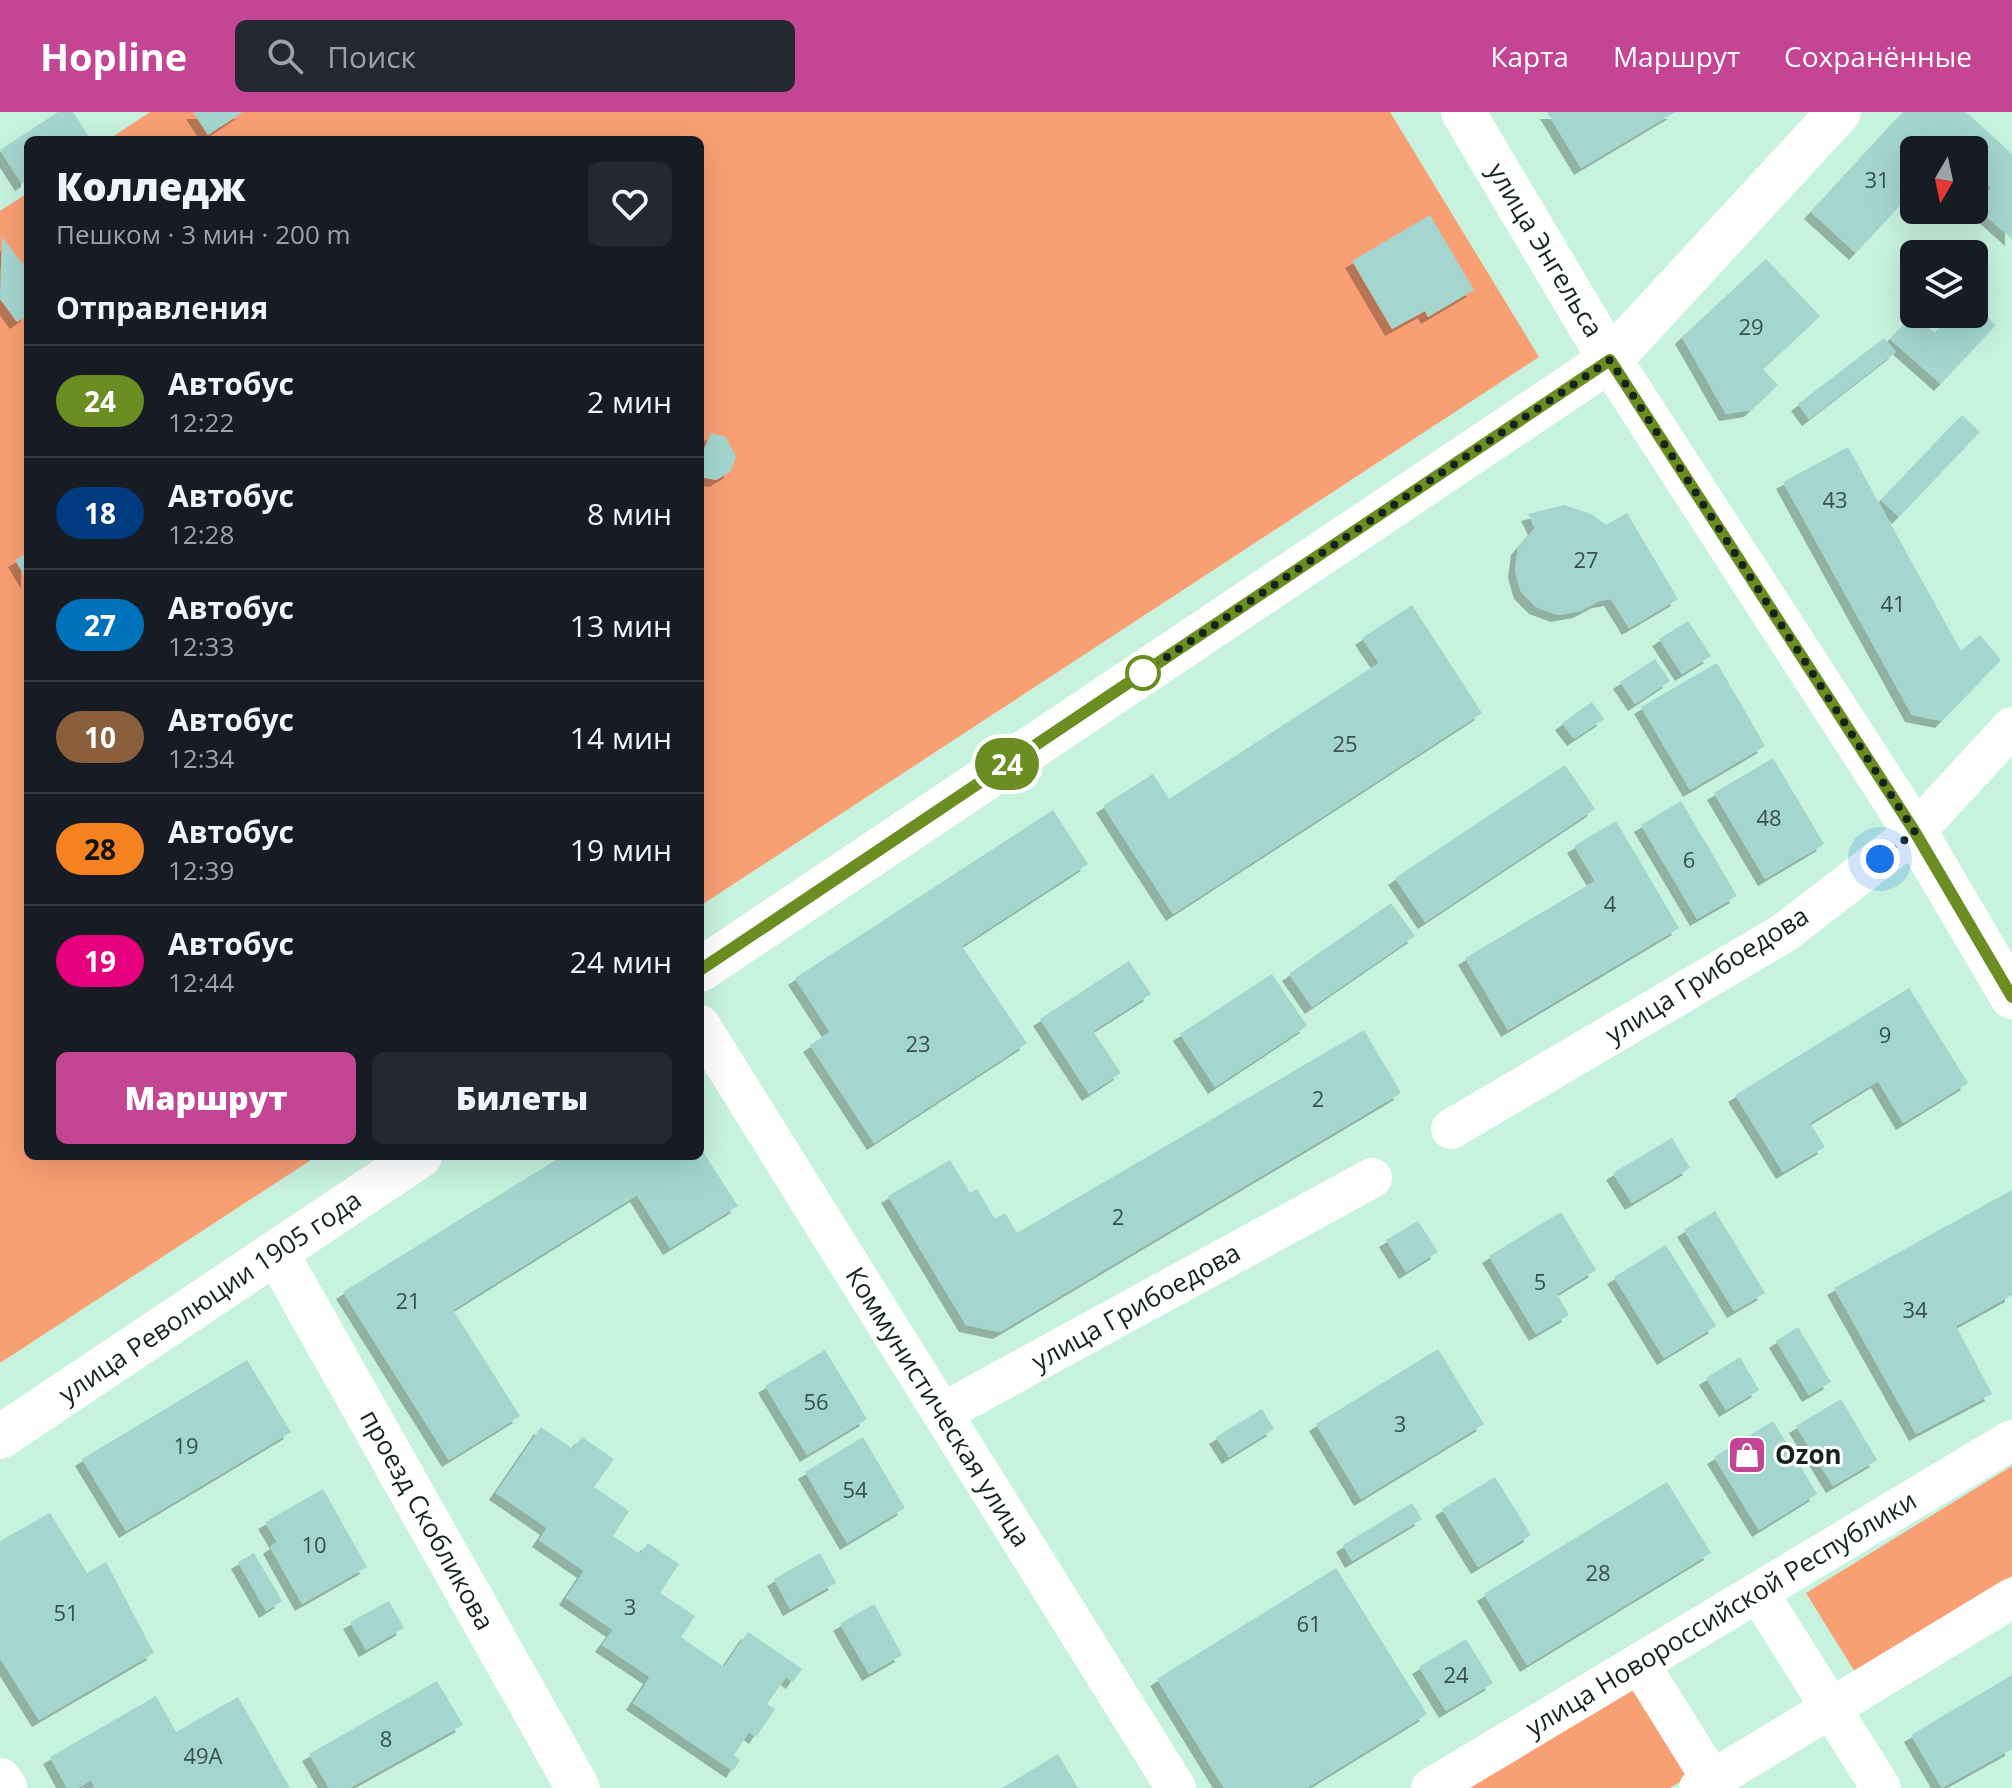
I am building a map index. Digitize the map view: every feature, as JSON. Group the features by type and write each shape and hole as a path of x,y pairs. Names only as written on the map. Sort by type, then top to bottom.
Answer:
{"street":[{"name":"улица Энгельса","path":"1463,112 1610,360 1915,832 2012,997"},
{"path":"704,967 1610,360 1839,112"},
{"name":"улица Грибоедова","path":"1451,1129 1784,933 1915,832 2012,727"},
{"name":"Коммунистическая улица","path":"704,1031 1176,1788"},
{"name":"улица Революции 1905 года","path":"0,1437 414,1160"},
{"name":"улица Грибоедова","path":"942,1413 1372,1178"},
{"name":"проезд Скобликова","path":"276,1252 578,1788"},
{"name":"улица Новороссийской Республики","path":"1431,1788 2012,1440"},
{"path":"1758,1592 1881,1788"},
{"path":"1639,1663 1709,1785 2012,1598"},
{"path":"0,1780 5,1788"}],"shaded area":[{"path":"150,112 1390,112 1539,357 704,903 704,136 114,136"},
{"path":"24,196 24,1160 311,1160 0,1363 0,211"},
{"path":"2012,1466 2012,1576 1855,1672 1806,1593"},
{"path":"1634,1681 1690,1776 1670,1788 1455,1788"}],"building":[{"path":"58,112 73,112 88,136 24,136 22,184 0,150"},
{"path":"193,112 243,112 208,135"},
{"path":"1547,112 1675,112 1581,168"},
{"path":"1903,112 1966,112 2012,154 2012,239 1988,218 1988,191 1991,188 1988,185 1988,136 1900,136 1900,206 1856,253 1811,212"},
{"path":"1430,215 1474,290 1428,317 1425,311 1392,329 1352,261"},
{"path":"2,237 24,266 24,317 17,322 0,299"},
{"path":"1766,259 1820,316 1763,369 1778,385 1751,410 1726,414 1682,337"},
{"path":"1988,318 1996,325 1941,384 1890,339 1901,328 1929,328 1935,333 1939,328 1988,328"},
{"path":"1884,338 1896,352 1809,419 1798,404"},
{"path":"1962,415 1980,432 1899,517 1881,500"},
{"path":"711,433 726,437 736,457 730,472 716,480 704,478 704,449"},
{"path":"1848,447 1961,651 1980,635 2001,660 1942,721 1912,715 1783,482"},
{"path":"1564,505 1591,514 1606,525 1627,513 1678,599 1629,628 1611,599 1599,601 1580,611 1558,615 1536,607 1521,592 1515,571 1518,548 1535,528 1528,514"},
{"path":"24,555 24,575 15,560"},
{"path":"1412,605 1482,713 1173,914 1103,806 1153,774 1169,799 1379,663 1362,638"},
{"path":"1688,621 1711,656 1682,674 1659,639"},
{"path":"1655,659 1670,681 1635,704 1620,682"},
{"path":"1717,663 1765,746 1690,790 1641,707"},
{"path":"1592,702 1604,719 1574,739 1562,723"},
{"path":"1773,758 1824,844 1765,879 1714,793"},
{"path":"1565,765 1595,809 1425,922 1395,878"},
{"path":"1681,801 1737,896 1697,919 1641,825"},
{"path":"1053,810 1088,864 962,946 1027,1043 874,1143 810,1045 830,1032 795,978"},
{"path":"1616,821 1679,928 1508,1030 1465,958 1595,881 1574,846"},
{"path":"1391,903 1415,936 1312,1007 1289,974"},
{"path":"1129,961 1151,994 1093,1031 1121,1073 1089,1094 1040,1019"},
{"path":"1272,974 1307,1026 1215,1087 1180,1034"},
{"path":"1909,988 1968,1083 1903,1123 1878,1081 1810,1123 1825,1147 1783,1172 1735,1095"},
{"path":"1364,1030 1401,1093 1000,1332 966,1325 888,1196 950,1160 970,1193 977,1189 995,1219 1005,1213 1017,1233"},
{"path":"1672,1138 1690,1168 1632,1203 1613,1173"},
{"path":"704,1153 738,1206 670,1248 637,1195 453,1310 520,1416 449,1460 343,1292 556,1160 704,1160"},
{"path":"2012,1190 2012,1295 1956,1326 1992,1394 1916,1434 1834,1288"},
{"path":"1715,1211 1765,1293 1734,1311 1684,1230"},
{"path":"1561,1212 1596,1270 1557,1294 1569,1315 1536,1334 1489,1256"},
{"path":"1418,1221 1438,1252 1406,1272 1386,1240"},
{"path":"1666,1245 1716,1326 1664,1358 1614,1277"},
{"path":"1798,1327 1831,1382 1809,1395 1776,1341"},
{"path":"1438,1349 1484,1424 1361,1499 1316,1424"},
{"path":"825,1350 867,1419 807,1455 765,1386"},
{"path":"1740,1357 1759,1390 1726,1410 1706,1378"},
{"path":"247,1360 291,1432 126,1531 82,1459"},
{"path":"1841,1399 1877,1460 1833,1486 1796,1426"},
{"path":"1262,1409 1274,1429 1229,1457 1216,1437"},
{"path":"1773,1421 1817,1494 1759,1530 1714,1457"},
{"path":"541,1427 573,1449 582,1437 614,1459 594,1487 629,1511 613,1536 640,1554 648,1543 679,1564 660,1593 695,1616 681,1637 724,1667 748,1632 802,1669 793,1682 786,1677 767,1704 775,1709 756,1737 749,1732 734,1755 740,1760 733,1771 633,1703 650,1677 602,1645 613,1630 566,1598 584,1571 539,1540 547,1528 496,1493"},
{"path":"863,1437 905,1508 847,1543 805,1472"},
{"path":"1495,1477 1531,1535 1478,1567 1442,1509"},
{"path":"1667,1482 1711,1553 1527,1665 1484,1594"},
{"path":"323,1489 367,1567 302,1604 270,1547 277,1542 265,1522"},
{"path":"1412,1503 1422,1519 1352,1561 1343,1545"},
{"path":"50,1513 87,1573 106,1562 154,1653 39,1720 0,1658 0,1541"},
{"path":"254,1553 282,1601 266,1611 238,1562"},
{"path":"820,1553 836,1583 790,1609 774,1579"},
{"path":"1336,1568 1427,1714 1307,1788 1224,1788 1157,1679"},
{"path":"389,1601 404,1628 366,1650 350,1622"},
{"path":"874,1604 902,1655 869,1674 840,1624"},
{"path":"1466,1639 1493,1683 1446,1711 1419,1667"},
{"path":"2012,1675 2012,1749 1942,1788 1911,1735"},
{"path":"437,1681 463,1725 350,1788 329,1788 309,1754"},
{"path":"156,1696 176,1732 238,1697 290,1788 95,1788 91,1780 78,1788 67,1788 50,1757"},
{"path":"1058,1754 1078,1788 1002,1788"}],"bus line":[{"name":"24","path":"704,967 1610,360 1915,832 2012,997"}],"place":[{"name":"Ozon","path":"1747,1455"}],"route":[{"path":"1143,673 1610,360 1915,832 1880,859"}]}
